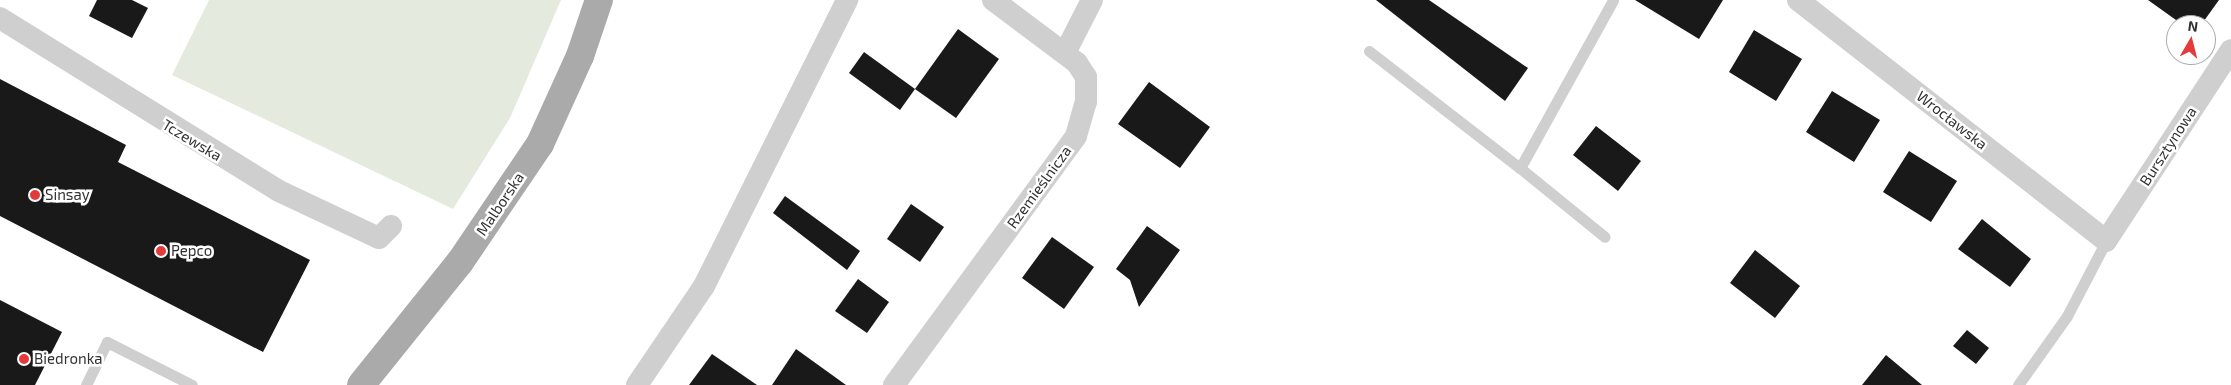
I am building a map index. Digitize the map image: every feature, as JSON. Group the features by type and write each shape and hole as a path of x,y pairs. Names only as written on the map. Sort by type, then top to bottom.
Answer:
{"main road":[{"name":"Malborska","path":"361,385 460,262 540,144 580,56 600,0"}],"street":[{"path":"637,385 704,286 847,0"},
{"name":"Rzemieślnicza","path":"894,385 1076,136 1086,102 1086,77 1066,51 993,0"},
{"path":"1066,51 1092,0"},
{"name":"Wrocławska","path":"1798,0 2106,241"},
{"name":"Tczewska","path":"0,18 279,190 379,238 391,226"},
{"name":"Bursztynowa","path":"2106,241 2231,50"}],"lane":[{"path":"1520,168 1613,0"},
{"path":"1369,51 1520,168 1604,238"},
{"path":"2018,385 2067,316 2106,241"},
{"path":"86,385 107,342 192,385"}],"shaded area":[{"path":"209,0 561,0 510,118 453,209 172,75"}],"building":[{"path":"97,0 132,0 148,8 132,38 89,16"},
{"path":"1376,0 1429,0 1528,68 1505,101"},
{"path":"1635,0 1723,0 1699,39"},
{"path":"2148,0 2219,0 2208,15 2169,15"},
{"path":"958,29 999,59 956,118 915,89"},
{"path":"1754,30 1802,59 1776,101 1729,72"},
{"path":"864,52 915,89 900,110 849,73"},
{"path":"0,79 126,145 118,162 310,260 263,352 0,216"},
{"path":"1149,82 1210,127 1180,168 1118,124"},
{"path":"1832,91 1880,120 1854,162 1806,132"},
{"path":"1596,126 1641,161 1618,191 1573,155"},
{"path":"1909,151 1957,181 1931,222 1883,192"},
{"path":"785,196 860,251 847,270 773,213"},
{"path":"911,204 944,227 920,262 887,239"},
{"path":"1982,219 2031,259 2010,287 1958,249"},
{"path":"1147,226 1180,250 1139,307 1130,280 1116,269"},
{"path":"1052,237 1094,267 1064,309 1022,278"},
{"path":"1755,250 1800,286 1775,318 1730,283"},
{"path":"858,279 889,302 867,333 835,311"},
{"name":"Biedronka","path":"0,300 62,332 35,385 0,385"},
{"path":"1967,330 1989,348 1976,364 1953,346"},
{"path":"796,349 846,385 772,385"},
{"path":"712,354 757,385 689,385"},
{"path":"1886,355 1922,385 1862,385"}],"place":[{"name":"Sinsay","path":"35,195"},
{"name":"Pepco","path":"161,251"},
{"name":"Biedronka","path":"24,359"}]}
